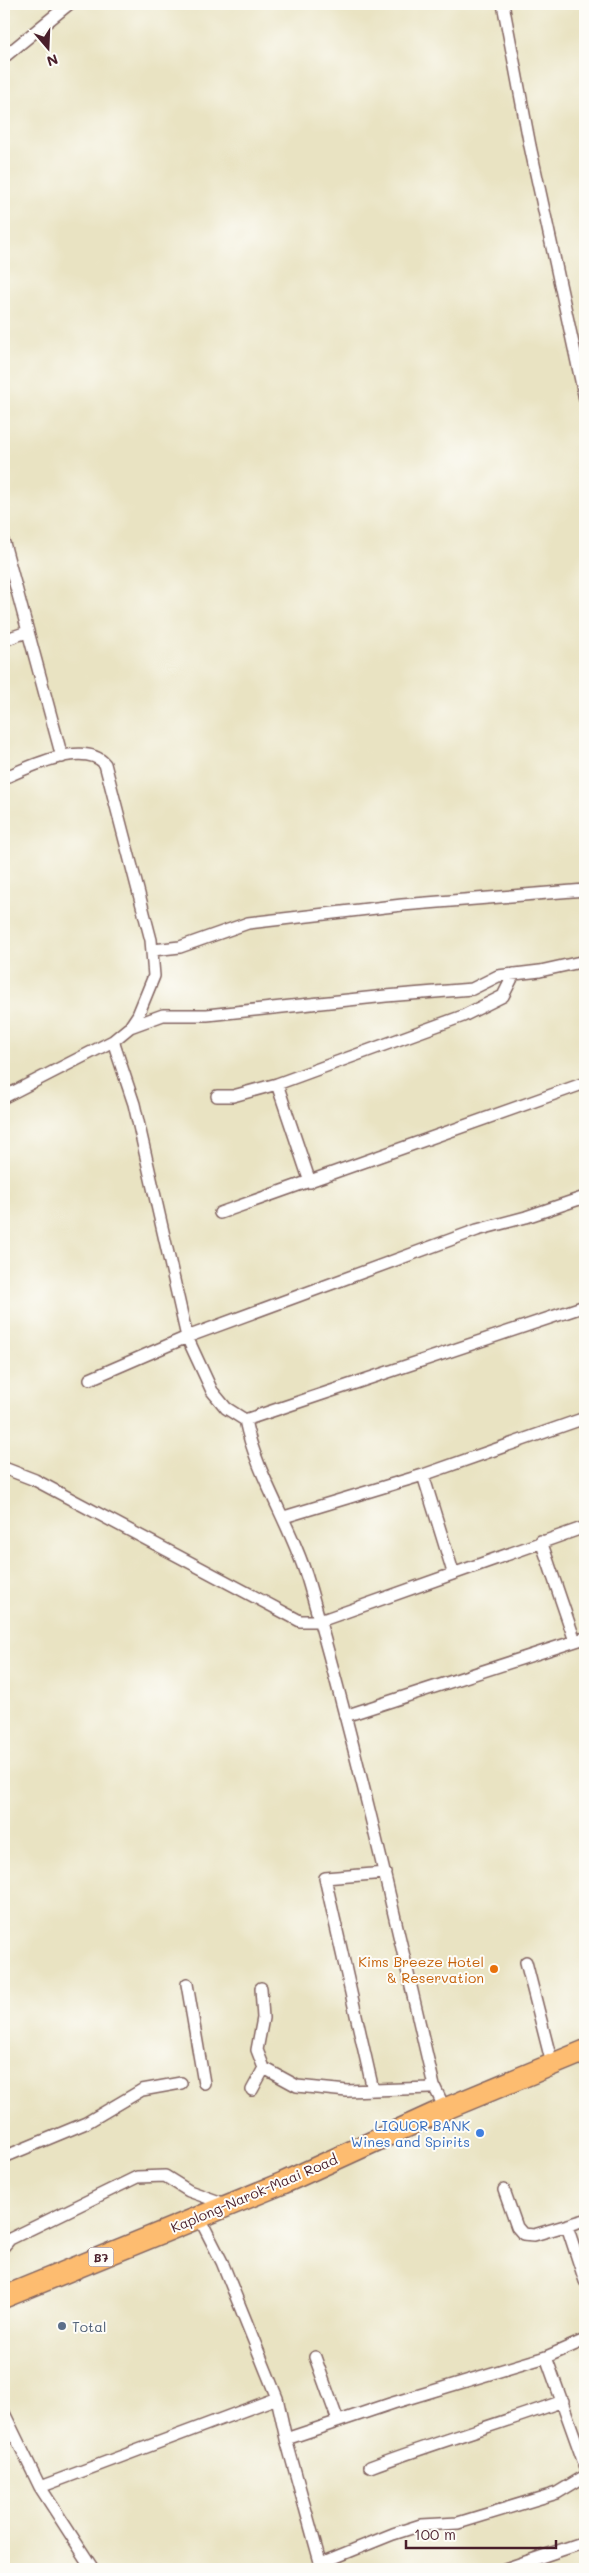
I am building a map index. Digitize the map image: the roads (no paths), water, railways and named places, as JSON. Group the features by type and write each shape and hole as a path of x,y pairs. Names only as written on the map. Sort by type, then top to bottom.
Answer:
{"highway":[{"name":"Kaplong-Narok-Maai Road","path":"4,2297 283,2183 445,2109 585,2051"}],"street":[{"path":"4,57 69,4"},
{"path":"503,4 530,146 585,399"},
{"path":"4,543 62,758"},
{"path":"4,640 27,632"},
{"path":"4,778 28,767 73,754 90,754 105,764 111,780 153,950 154,976 138,1015 130,1027 113,1041 4,1097"},
{"path":"153,950 180,946 248,923 402,906 585,890"},
{"path":"130,1027 163,1015 208,1016 386,996 472,989 498,976 585,961"},
{"path":"217,1096 233,1096 277,1084 463,1016 503,996 514,974"},
{"path":"113,1041 134,1104 187,1337 212,1390 226,1408 245,1420 249,1441 302,1558 385,1873 434,2086 445,2109"},
{"path":"220,1213 585,1083"},
{"path":"277,1084 310,1182"},
{"path":"90,1379 187,1337 477,1230 526,1218 585,1197"},
{"path":"245,1420 585,1306"},
{"path":"284,1517 423,1475 585,1418"},
{"path":"4,1468 35,1480 300,1621 320,1621 453,1572 585,1527"},
{"path":"423,1475 453,1572"},
{"path":"345,1716 580,1640 541,1541"},
{"path":"373,2090 325,1878 385,1873"},
{"path":"526,1962 552,2064"},
{"path":"187,1984 204,2083"},
{"path":"261,1988 263,2018 257,2050 264,2068 297,2086 347,2091 430,2088 434,2086"},
{"path":"252,2090 264,2068"},
{"path":"4,2156 86,2123 142,2090 182,2083"},
{"path":"4,2246 10,2239 137,2177 165,2176 189,2191 228,2205"},
{"path":"504,2190 517,2227 523,2234 534,2235 585,2220"},
{"path":"199,2217 222,2262 277,2398 286,2439 321,2566 392,2534 421,2525 458,2523 557,2493 585,2476"},
{"path":"568,2226 585,2280"},
{"path":"286,2439 338,2421 546,2357 585,2340"},
{"path":"314,2356 338,2421"},
{"path":"546,2357 585,2466"},
{"path":"40,2487 277,2398"},
{"path":"370,2467 432,2444 503,2424 563,2401"},
{"path":"4,2413 40,2487 93,2569"},
{"path":"505,2569 585,2542"}],"place":[{"name":"Kims Breeze Hotel & Reservation","path":"494,1969"},
{"name":"LIQUOR BANK Wines and Spirits","path":"480,2133"},
{"name":"Total","path":"62,2326"}]}
